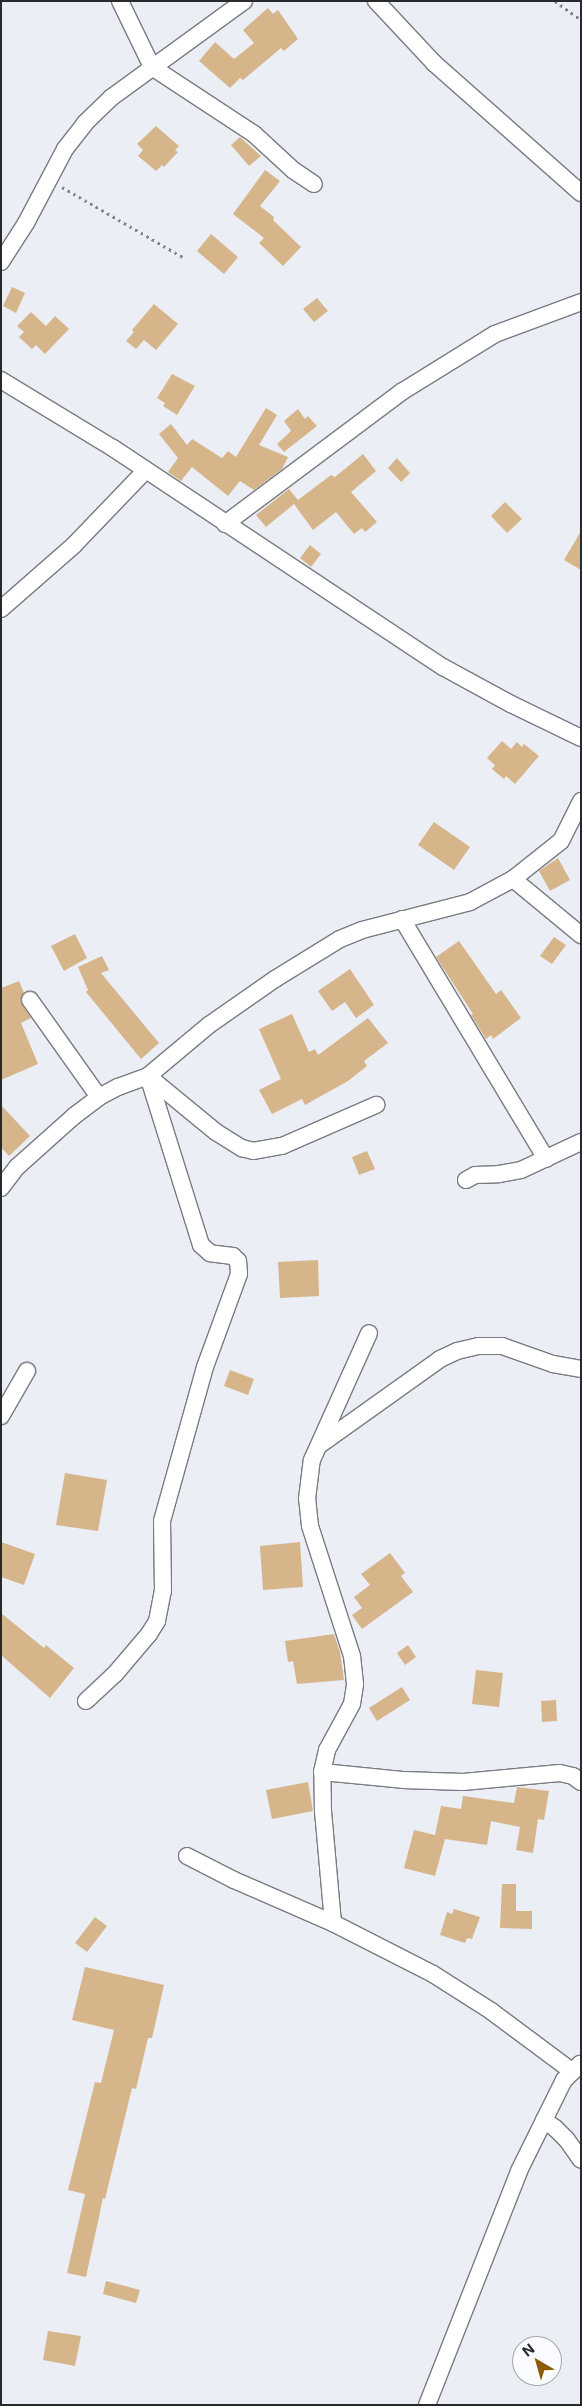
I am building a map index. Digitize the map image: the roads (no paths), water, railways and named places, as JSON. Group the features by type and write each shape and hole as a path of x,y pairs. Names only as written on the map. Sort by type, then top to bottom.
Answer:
{"street":[{"path":"120,1 152,67 254,134 292,170 314,184"},
{"path":"1,262 26,222 66,149 85,123 112,97 200,35 244,1"},
{"path":"376,1 434,63 581,193"},
{"path":"225,524 403,391 495,334 581,302"},
{"path":"1,380 146,470 444,667 511,704 581,738"},
{"path":"4,601 74,545 146,470"},
{"path":"1,1188 17,1167 74,1116 99,1097 118,1087 148,1076 209,1025 274,979 340,939 362,930 470,902 513,879 561,841 581,801"},
{"path":"513,879 581,935"},
{"path":"402,919 546,1159"},
{"path":"30,1000 99,1097"},
{"path":"148,1076 216,1132 242,1148 253,1151 282,1146 376,1105"},
{"path":"86,1700 115,1674 157,1622 163,1590 162,1521 205,1367 239,1274 238,1261 233,1256 210,1253 201,1245 148,1076"},
{"path":"466,1180 474,1175 499,1174 521,1170 581,1142"},
{"path":"333,1923 323,1811 322,1772 327,1750 352,1704 355,1684 352,1656 310,1526 307,1499 312,1460 369,1333"},
{"path":"319,1445 440,1359 457,1351 478,1346 502,1346 553,1364 581,1369"},
{"path":"1,1416 27,1371"},
{"path":"322,1772 403,1780 463,1782 560,1773 573,1776 581,1782"},
{"path":"187,1856 234,1880 333,1923 433,1974 577,2068 564,2080 519,2171 427,2405"},
{"path":"544,2120 561,2134 581,2160"}]}
